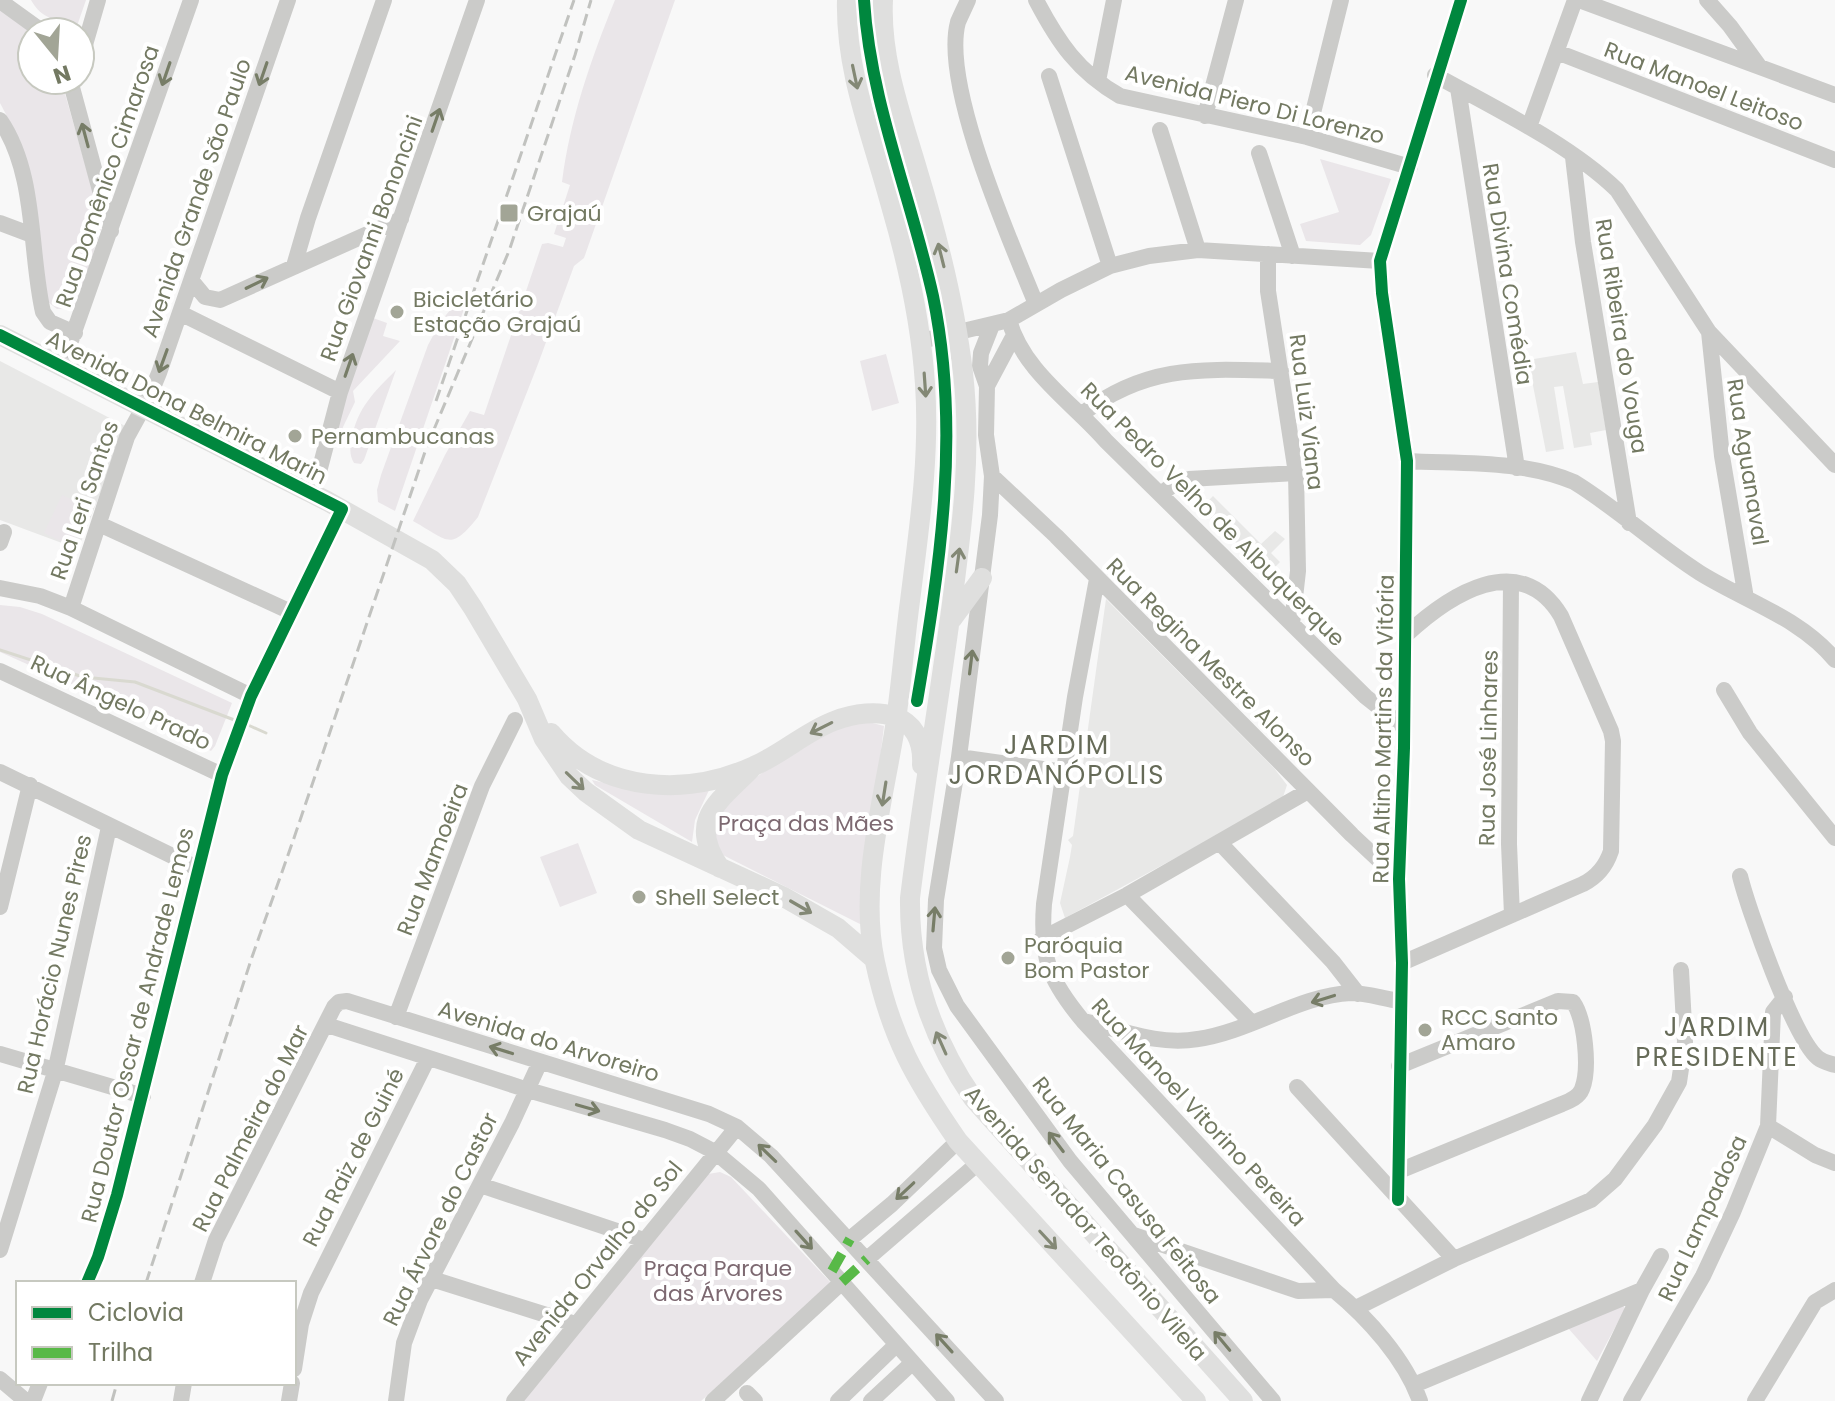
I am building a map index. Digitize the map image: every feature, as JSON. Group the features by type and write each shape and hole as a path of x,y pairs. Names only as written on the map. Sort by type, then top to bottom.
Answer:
{"main road":[{"name":"Avenida Senador Teotônio Vilela","path":"847,0 848,42 855,79 907,266 921,341 925,385 926,475 897,717 874,858 871,918 874,959 887,1010 907,1061 930,1102 958,1141 1196,1401"},
{"name":"Avenida Senador Teotônio Vilela","path":"883,0 886,50 892,79 933,223 964,376 967,453 964,519 910,898 911,944 925,1006 944,1053 995,1126 1105,1244 1243,1401"},
{"name":"Avenida Dona Belmira Marin","path":"0,335 420,552 447,575 473,608 526,718 586,792 639,830 782,896 838,928 874,959"},
{"path":"950,622 982,578"},
{"name":"Avenida Dona Belmira Marin","path":"526,718 594,769 620,780 661,785 690,784 754,766 835,721 856,716 897,717"},
{"path":"897,717 914,728 921,742 922,764 916,806 919,831"},
{"path":"720,868 705,841 706,824 716,806 754,766"}],"street":[{"name":"Rua Domênico Cimarosa","path":"62,366 191,0"},
{"name":"Avenida Grande São Paulo","path":"143,408 159,373 288,0"},
{"path":"294,266 384,0"},
{"name":"Rua Giovanni Bononcini","path":"310,493 320,468 340,392 477,0"},
{"path":"968,0 958,23 958,75 976,146 1004,227 1036,304"},
{"name":"Avenida Piero Di Lorenzo","path":"1036,0 1063,48 1098,81 1120,96 1307,137 1410,167"},
{"path":"1098,81 1114,0"},
{"path":"1205,116 1236,0"},
{"path":"1307,137 1341,0"},
{"path":"921,341 1000,322 1110,266 1158,254 1198,250 1380,261 1435,75 1461,0"},
{"path":"1529,127 1577,0 1835,95"},
{"path":"1707,0 1759,66"},
{"path":"5,2 22,16"},
{"name":"Rua Manoel Leitoso","path":"1557,52 1835,160"},
{"path":"1435,75 1529,127 1617,190 1709,332 1835,465"},
{"path":"1049,76 1110,266"},
{"name":"Rua Divina Comédia","path":"1458,88 1517,468"},
{"path":"76,96 111,231"},
{"path":"0,120 19,163 44,315 50,322 75,333"},
{"path":"1160,130 1198,250"},
{"path":"1259,153 1293,256"},
{"name":"Rua Ribeira do Vouga","path":"1573,157 1583,242 1629,523"},
{"path":"191,280 205,297 220,300 401,219"},
{"path":"0,223 32,235"},
{"name":"Rua Luiz Viana","path":"1268,254 1268,291 1296,473 1298,571 1292,624"},
{"name":"Rua Altino Martins da Vitória","path":"1380,261 1407,461 1399,879 1402,963 1398,1200"},
{"path":"180,313 340,392"},
{"name":"Rua Pedro Velho de Albuquerque","path":"1000,322 1039,374 1366,697 1404,727"},
{"name":"Rua Maria Casusa Feitosa","path":"1000,322 981,353 980,366 987,386 986,435 992,476 959,757 933,930 939,970 957,1006 1077,1170 1273,1401"},
{"name":"Rua Aguanaval","path":"1709,332 1722,456 1746,598"},
{"name":"Rua Maria Casusa Feitosa","path":"987,386 1013,337"},
{"path":"1082,414 1116,391 1168,374 1197,369 1281,371"},
{"name":"Rua Leri Santos","path":"71,608 127,437 143,408"},
{"path":"1407,461 1517,468 1574,482 1701,573 1804,631 1835,660"},
{"path":"1162,493 1189,479 1296,473"},
{"name":"Rua Regina Mestre Alonso","path":"992,476 1399,879"},
{"name":"Rua Doutor Oscar de Andrade Lemos","path":"88,1281 98,1257 143,1096 222,775 251,696 342,509"},
{"path":"99,524 291,612"},
{"name":"Rua Manoel Vitorino Pereira","path":"1097,579 1086,630 1044,904 1041,939 1055,980 1067,1002 1083,1021 1334,1290 1356,1308 1414,1385 1420,1401"},
{"path":"1402,963 1591,880 1606,864 1611,844 1613,741 1599,699 1556,607 1537,588 1511,582 1476,586 1426,616 1406,635"},
{"name":"Rua José Linhares","path":"1511,582 1509,844 1512,915"},
{"path":"0,588 40,596 71,608 251,696"},
{"name":"Rua Ângelo Prado","path":"0,671 222,775"},
{"path":"1724,690 1750,733 1835,838"},
{"name":"Rua Mamoeira","path":"396,1017 482,786 526,718"},
{"path":"959,757 1064,772"},
{"path":"0,772 197,868"},
{"path":"0,907 30,785"},
{"path":"1041,939 1127,895 1308,791"},
{"name":"Rua Horácio Nunes Pires","path":"0,1250 55,1072 109,827"},
{"path":"1220,843 1333,962 1358,994"},
{"path":"1740,876 1785,997 1814,1054 1835,1065"},
{"path":"1127,895 1251,1022"},
{"path":"1356,1308 1454,1259 1591,1200 1615,1179 1655,1125 1679,1082 1685,1042 1681,970"},
{"path":"1083,1021 1160,1041 1199,1039 1336,995 1358,994 1400,1001"},
{"name":"Rua Lampadosa","path":"1631,1401 1703,1276 1768,1126 1771,1024 1773,1012 1785,997"},
{"name":"Avenida do Arvoreiro","path":"347,1001 709,1114 737,1127 771,1156 850,1239 996,1401"},
{"name":"Rua Palmeira do Mar","path":"203,1281 216,1240 336,1004 347,1001"},
{"path":"1399,1066 1558,1001 1573,1002 1581,1014 1585,1042 1583,1085 1577,1096 1399,1171"},
{"path":"327,1025 528,1090 665,1130 715,1152 759,1189 947,1401"},
{"path":"1115,1055 1141,1037"},
{"path":"0,1054 143,1096"},
{"name":"Rua Raiz de Guiné","path":"296,1356 301,1324 311,1293 428,1058"},
{"name":"Rua Árvore do Castor","path":"396,1401 404,1343 420,1300 540,1062"},
{"path":"1297,1087 1454,1259"},
{"path":"1768,1126 1815,1155 1835,1163"},
{"path":"715,1152 737,1127"},
{"path":"850,1239 958,1141"},
{"name":"Avenida Orvalho do Sol","path":"514,1401 715,1152"},
{"path":"867,1259 977,1164"},
{"path":"480,1185 644,1240"},
{"path":"1134,1235 1298,1291 1334,1290"},
{"path":"1589,1401 1661,1256"},
{"path":"432,1279 575,1324"},
{"path":"713,1401 842,1282"},
{"path":"1414,1385 1642,1290"},
{"path":"1755,1401 1815,1302 1835,1290"},
{"path":"1815,1302 1835,1309"},
{"path":"838,1401 896,1345"},
{"path":"871,1401 912,1363"},
{"path":"0,1379 26,1401"}],"shaded area":[{"path":"1576,352 1583,384 1598,382 1606,430 1590,433 1592,445 1574,448 1563,386 1554,387 1564,449 1546,452 1528,360"},
{"path":"0,361 127,427 78,549 0,520"},
{"path":"1213,496 1261,544 1275,531 1285,539 1271,553 1280,562 1268,574 1201,508"},
{"path":"1106,599 1274,768 1287,785 1282,800 1065,918 1060,903 1072,845 1068,840 1073,836"}],"green space":[{"path":"31,0 86,0 80,16 47,16"},
{"path":"615,0 675,0 584,258 574,266 478,517 461,535 448,540 413,521 470,411 484,415 542,244 563,247 566,238 554,234 570,185 562,182 570,135 590,67"},
{"path":"0,6 16,19 16,96 66,96 100,216 102,225 78,303 71,308 57,309 48,302 20,141 0,103"},
{"path":"1320,159 1391,179 1371,235 1360,245 1306,241 1300,224 1339,212"},
{"path":"461,297 467,300 395,511 378,502 381,475 428,345 441,321"},
{"path":"373,318 387,323 383,336 400,341 353,391 355,402 341,438 335,436 337,423"},
{"path":"886,354 899,403 872,411 860,361"},
{"path":"396,370 364,460 361,464 354,463 350,448 358,418 374,393"},
{"path":"62,495 89,507 71,546 44,533"},
{"path":"0,605 42,614 232,703 215,746 211,751 0,652"},
{"name":"Praça das Mães","path":"861,720 884,726 860,924 715,851 710,821 724,802 799,745"},
{"path":"592,780 636,790 710,788 695,820 692,842 595,785"},
{"path":"578,843 597,893 560,907 540,857"},
{"name":"Praça Parque das Árvores","path":"720,1172 731,1177 832,1284 701,1401 520,1401 708,1174"},
{"path":"1623,1305 1625,1309 1597,1361 1568,1328"}],"waterway":[{"path":"0,650 83,677 135,682 237,721"},
{"path":"248,725 266,733"}],"railway":[{"path":"436,401 574,0"},
{"path":"147,1281 252,957 427,446 509,251 591,0"},
{"path":"112,1401 116,1385"}],"marked path":[{"path":"832,1271 850,1239"},
{"path":"842,1282 867,1259"}],"cycle path":[{"path":"864,0 874,75 933,296 946,397 940,550 917,701"},
{"path":"1398,1200 1402,963 1399,879 1404,748 1407,461 1380,261 1461,0"},
{"path":"0,335 342,509 251,696 222,775 117,1195 88,1281"}],"place":[{"name":"Grajaú","path":"509,213"},
{"name":"Bicicletário Estação Grajaú","path":"397,312"},
{"name":"Pernambucanas","path":"295,436"},
{"name":"Shell Select","path":"639,897"},
{"name":"Paróquia Bom Pastor","path":"1008,958"},
{"name":"RCC Santo Amaro","path":"1425,1030"}],"district":[{"name":"JARDIM JORDANÓPOLIS","path":"1057,760"},
{"name":"JARDIM PRESIDENTE","path":"1717,1042"}]}
